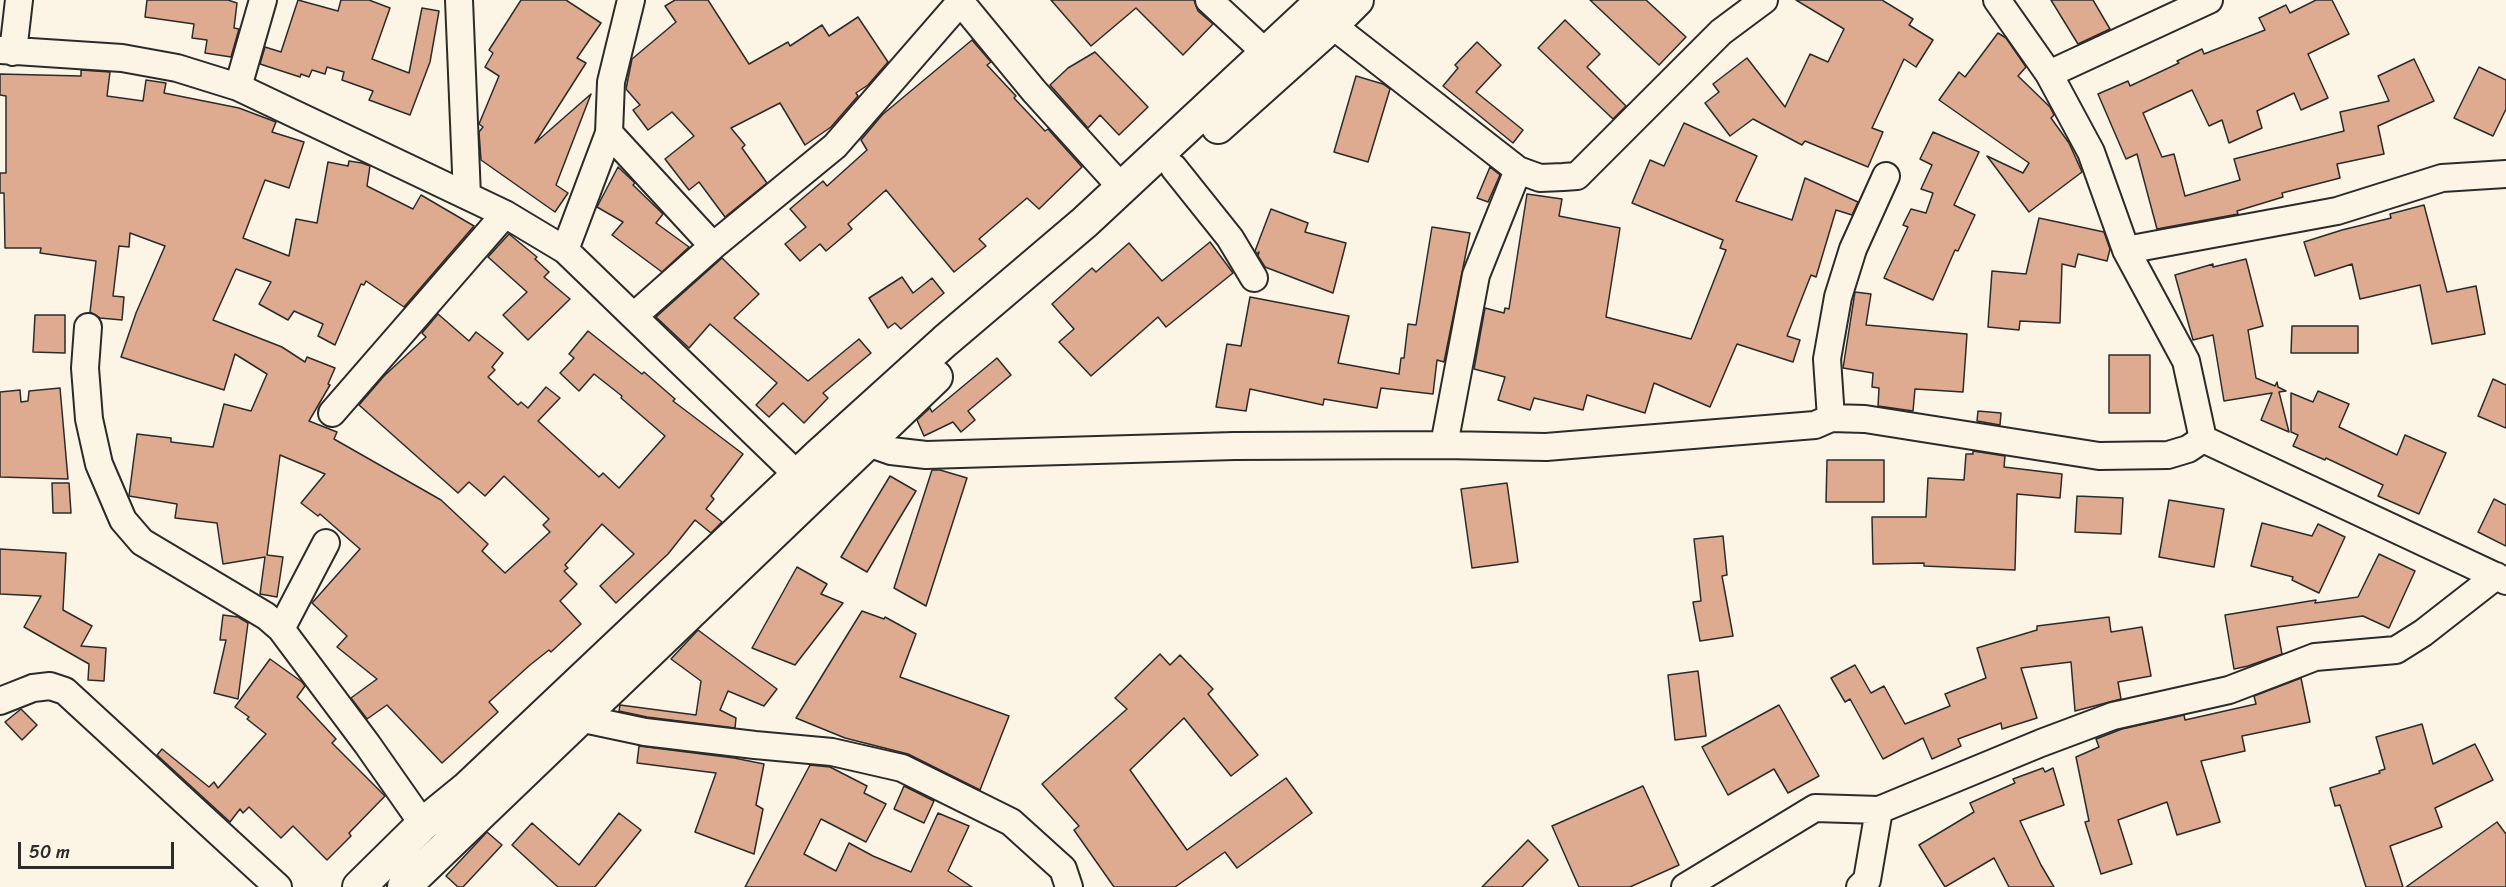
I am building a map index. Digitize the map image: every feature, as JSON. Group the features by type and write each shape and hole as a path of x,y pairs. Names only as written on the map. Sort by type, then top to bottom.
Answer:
{"main road":[{"path":"404,887 579,718 945,341 1023,277 1266,53 1327,13 1357,0"},
{"path":"359,887 423,824 466,789 806,483 868,444 963,351 1028,298 1174,168 1327,13"}],"street":[{"path":"19,0 7,51 122,58 177,68 238,87 505,214 565,250 806,483"},
{"path":"238,87 263,0"},
{"path":"459,0 467,196"},
{"path":"565,250 609,133 611,82 631,0"},
{"path":"1209,0 1266,53"},
{"path":"1327,13 1518,170 1540,178 1577,176 1721,32 1764,0"},
{"path":"1997,0 2049,74 2091,152 2126,250 2186,361 2204,438"},
{"path":"2049,74 2209,0"},
{"path":"634,316 713,246 835,146 960,1 1034,91 1122,188"},
{"path":"609,133 713,246"},
{"path":"1174,168 1230,238 1254,278"},
{"path":"1444,445 1476,275 1518,170"},
{"path":"2126,250 2337,212 2442,178 2506,174"},
{"path":"1832,418 1827,359 1838,297 1853,249 1886,176"},
{"path":"332,414 505,214"},
{"path":"88,327 84,368 89,419 99,464 123,520 142,542 266,616 281,629 368,744 423,824"},
{"path":"868,444 891,451 926,455 1234,446 1546,447 1815,425 1832,418 1865,419 2099,456 2168,455 2188,449 2204,438"},
{"path":"1685,887 1815,808 1879,810 2113,716 2229,690 2315,657 2396,650 2501,578 2204,438"},
{"path":"281,629 326,543"},
{"path":"0,701 33,688 50,686 65,691 278,887"},
{"path":"579,718 645,732 755,746 832,752 902,768 1011,822 1063,869 1069,887"},
{"path":"1860,887 1867,880 1879,810"}],"building":[{"path":"147,0 228,0 237,3 234,28 239,29 231,57 205,53 207,40 192,38 194,24 145,17"},
{"path":"298,0 338,11 341,0 369,0 390,8 372,59 409,73 422,8 439,11 430,62 410,115 369,100 373,91 342,80 344,72 327,67 325,74 312,70 309,77 301,74 300,77 260,64 265,47 281,52"},
{"path":"521,0 566,0 601,23 577,58 586,63 535,143 591,94 556,185 568,193 555,212 481,160 479,132 483,127 479,124 499,76 485,67 493,53 489,50"},
{"path":"675,0 708,0 749,64 788,42 790,46 822,25 829,36 858,17 888,62 868,85 856,93 858,96 831,127 805,145 780,103 731,128 745,145 742,148 767,183 725,217 699,182 689,190 665,159 694,136 672,112 648,130 633,110 640,105 626,89 632,59 676,22 665,6"},
{"path":"1051,0 1194,0 1198,11 1213,24 1183,55 1136,8 1091,46"},
{"path":"1590,0 1646,0 1686,37 1659,65"},
{"path":"1796,0 1882,0 1913,19 1909,25 1933,40 1916,67 1904,59 1872,128 1883,132 1868,167 1805,141 1802,145 1753,119 1730,136 1705,103 1719,92 1713,84 1747,58 1785,107 1810,54 1828,62 1844,29"},
{"path":"2051,0 2093,0 2110,29 2078,44"},
{"path":"2316,0 2332,0 2349,34 2308,54 2328,98 2301,110 2294,93 2257,111 2262,128 2229,143 2222,120 2209,126 2192,90 2143,113 2162,157 2174,154 2185,196 2240,180 2234,159 2344,131 2340,112 2389,101 2378,76 2414,59 2434,101 2378,126 2384,154 2337,164 2340,178 2282,193 2283,197 2237,211 2238,214 2157,229 2137,154 2126,159 2098,94 2128,81 2130,86 2179,63 2177,61 2202,49 2204,54 2265,30 2259,18 2286,5 2290,13"},
{"path":"1565,20 1600,54 1587,67 1626,106 1613,119 1538,48"},
{"path":"1998,33 2006,38 2026,67 2018,76 2050,107 2054,115 2051,118 2069,143 2082,172 2029,212 1987,156 2023,173 2029,163 1939,100 1959,72 1965,77"},
{"path":"972,40 991,62 987,65 1016,96 1014,98 1045,131 1048,129 1082,167 1039,209 1027,198 979,239 986,246 954,272 886,190 848,224 852,229 826,251 820,244 800,261 785,244 806,227 790,209 823,181 827,186 867,150 861,140 882,115"},
{"path":"1477,42 1501,65 1476,92 1523,130 1513,143 1443,86 1458,68 1455,65"},
{"path":"1095,52 1148,107 1119,135 1100,115 1088,128 1050,85 1068,68"},
{"path":"2479,67 2506,80 2506,109 2493,136 2454,118"},
{"path":"81,70 110,72 107,96 143,101 146,80 166,83 164,93 239,108 276,122 272,132 304,142 289,188 265,180 243,238 289,256 296,219 317,223 328,162 348,166 349,161 370,166 367,186 413,209 421,195 474,226 404,307 366,281 364,285 361,284 335,345 318,336 323,324 294,311 288,320 259,304 271,282 236,269 213,320 282,347 305,362 307,357 335,368 328,384 330,385 309,421 337,432 334,439 441,500 488,544 482,551 505,573 550,532 543,525 549,519 504,476 485,496 469,482 458,493 359,405 384,376 426,337 422,333 438,314 469,341 476,332 503,353 492,367 495,370 488,377 518,405 521,402 528,408 546,387 560,398 538,421 599,477 603,473 619,488 665,436 621,398 622,396 594,374 579,391 560,373 574,358 569,354 588,331 642,374 644,372 675,399 673,401 743,454 711,496 714,499 706,509 722,522 711,533 695,520 668,554 616,603 600,586 634,554 602,524 565,565 568,568 564,571 577,584 560,601 581,624 551,652 549,650 530,665 489,702 498,712 442,763 387,705 367,719 351,698 377,679 337,647 347,636 312,603 360,549 320,514 318,516 301,503 325,474 280,455 267,555 283,557 277,597 260,594 265,557 223,564 217,523 175,518 177,504 129,496 137,434 171,438 171,442 213,447 224,404 251,411 267,374 235,354 224,390 121,357 136,313 165,246 130,233 129,247 119,246 113,296 124,297 122,320 100,318 90,312 96,261 40,253 41,248 5,248 4,193 0,193 0,173 6,173 6,96 0,95 0,74 81,76"},
{"path":"1356,76 1383,84 1390,89 1368,162 1334,152"},
{"path":"1684,123 1757,156 1736,201 1792,220 1805,178 1858,202 1852,215 1836,210 1816,277 1811,275 1787,336 1800,340 1793,362 1737,344 1710,407 1654,383 1645,413 1587,395 1583,410 1534,398 1530,410 1498,400 1505,377 1474,369 1485,308 1504,313 1505,308 1509,309 1527,194 1562,199 1559,216 1620,228 1606,317 1691,339 1726,250 1720,248 1723,240 1632,203 1650,160 1664,166"},
{"path":"1933,132 1979,152 1954,205 1975,215 1958,251 1955,250 1933,300 1884,278 1908,227 1903,225 1911,209 1926,213 1933,193 1921,189 1932,165 1920,159"},
{"path":"618,167 663,214 656,223 689,247 662,272 612,235 623,222 597,207"},
{"path":"1490,167 1500,175 1488,202 1477,198"},
{"path":"2424,205 2447,292 2476,286 2485,334 2432,344 2420,285 2360,299 2352,264 2315,276 2304,242 2391,218 2390,214"},
{"path":"1271,209 1308,223 1305,232 1346,243 1333,293 1265,267 1258,256 1259,252 1257,254 1255,251"},
{"path":"2039,218 2104,232 2110,249 2107,261 2078,254 2075,267 2062,264 2060,323 2020,321 2019,330 1988,327 1992,271 2026,274"},
{"path":"1432,227 1470,233 1444,362 1437,360 1433,394 1381,388 1377,408 1324,399 1323,405 1250,389 1246,411 1216,407 1227,344 1241,346 1250,297 1349,316 1338,363 1399,374 1401,358 1404,358 1408,324 1416,325"},
{"path":"509,234 537,257 535,259 549,272 544,277 570,299 528,340 503,315 527,292 488,257"},
{"path":"1210,242 1233,273 1166,327 1158,317 1091,376 1059,342 1074,329 1052,304 1092,268 1096,272 1129,243 1162,281"},
{"path":"722,258 759,294 734,318 808,381 859,339 871,353 823,393 828,398 804,423 783,403 769,417 756,405 777,383 710,324 689,348 656,317"},
{"path":"2246,259 2263,326 2248,330 2256,378 2275,386 2277,382 2278,387 2286,391 2279,392 2289,432 2261,420 2272,393 2224,401 2213,335 2193,340 2175,275 2213,264 2213,267"},
{"path":"902,277 913,293 932,278 944,293 901,329 895,323 888,328 869,298"},
{"path":"1855,292 1871,294 1866,325 1967,334 1963,392 1915,389 1913,411 1878,406 1879,388 1872,387 1873,373 1843,368"},
{"path":"35,315 65,315 65,353 33,352"},
{"path":"2292,326 2358,326 2358,353 2291,353"},
{"path":"2109,355 2150,355 2150,413 2109,413"},
{"path":"997,358 1011,375 968,411 975,420 961,432 953,422 924,436 917,420 930,408 932,412"},
{"path":"2493,379 2506,385 2506,428 2478,416"},
{"path":"60,388 68,479 0,477 0,392 20,390 21,402 28,401 29,391"},
{"path":"2318,391 2349,404 2339,427 2397,455 2405,435 2446,453 2419,514 2378,496 2383,485 2326,458 2325,460 2293,446 2298,435 2291,432 2291,393 2313,402"},
{"path":"1978,411 2001,413 2000,425 1977,421"},
{"path":"1973,451 2005,456 2004,467 2062,474 2060,498 2017,494 2015,570 1924,566 1924,563 1873,564 1872,517 1926,517 1928,478 1964,480 1966,454 1973,454"},
{"path":"1827,460 1884,460 1884,502 1826,502"},
{"path":"932,470 967,478 926,606 894,588"},
{"path":"890,476 916,491 867,572 841,557"},
{"path":"52,483 69,483 71,513 53,513"},
{"path":"1507,483 1518,562 1472,568 1461,489"},
{"path":"2077,496 2123,498 2121,534 2075,532"},
{"path":"2494,499 2506,505 2506,546 2478,532"},
{"path":"2169,500 2224,509 2214,567 2159,557"},
{"path":"2262,523 2312,536 2318,524 2345,537 2319,593 2292,580 2293,577 2251,566"},
{"path":"1723,536 1727,575 1722,576 1733,636 1700,641 1693,602 1701,601 1694,539"},
{"path":"0,549 66,553 63,610 92,626 81,646 106,648 104,681 88,680 89,664 24,627 41,596 0,594"},
{"path":"2379,554 2415,571 2389,628 2363,616 2277,627 2282,654 2234,669 2225,615 2316,600 2315,603 2358,597"},
{"path":"797,567 827,584 821,594 843,603 795,665 752,648"},
{"path":"862,611 884,619 885,617 916,634 900,677 1009,716 980,790 908,754 845,738 796,718"},
{"path":"223,615 238,617 248,623 238,699 214,693 226,640 220,640"},
{"path":"2109,617 2111,632 2142,627 2151,676 2118,682 2121,699 2075,711 2071,662 2021,668 2037,718 2002,729 2001,723 1958,739 1961,746 1932,759 1923,738 1883,759 1850,699 1845,702 1831,678 1855,665 1871,693 1884,686 1905,724 1950,706 1945,694 1986,678 1977,648 2037,630 2037,626"},
{"path":"698,630 777,689 764,706 728,691 720,710 736,718 735,728 647,717 619,711 620,705 696,715 701,681 671,659"},
{"path":"1160,654 1170,665 1180,655 1213,689 1208,694 1258,755 1231,776 1184,718 1130,770 1187,850 1286,778 1312,813 1237,868 1225,852 1175,887 1114,887 1074,830 1079,826 1042,784 1127,709 1115,698"},
{"path":"270,659 302,682 305,686 297,697 336,739 332,743 385,796 349,833 351,836 327,860 293,826 281,838 249,807 243,813 240,809 230,822 157,755 162,749 209,787 214,782 218,788 266,734 235,707"},
{"path":"1698,671 1706,736 1675,740 1668,675"},
{"path":"2301,678 2310,722 2242,736 2245,751 2201,761 2220,822 2177,835 2167,802 2118,820 2132,864 2101,874 2085,822 2089,821 2076,757 2099,747 2096,739 2122,729 2184,715 2185,720 2256,704 2254,696"},
{"path":"1779,705 1819,776 1788,793 1774,769 1728,795 1702,747"},
{"path":"21,709 37,725 22,740 5,722"},
{"path":"2422,724 2433,764 2475,744 2493,780 2435,808 2442,827 2390,846 2403,887 2366,887 2340,805 2335,806 2330,788 2380,773 2379,771 2385,769 2376,737"},
{"path":"639,746 764,764 756,805 763,809 754,854 695,832 716,773 637,763"},
{"path":"810,765 830,767 867,786 864,793 886,804 866,842 821,819 804,854 836,871 849,843 911,872 938,813 969,826 948,871 972,887 745,887"},
{"path":"2043,768 2045,772 2053,768 2064,805 2020,821 2054,887 2009,887 1994,858 1945,887 1919,845 1974,812 1970,803 2015,783 2013,779"},
{"path":"904,786 934,801 924,823 894,809"},
{"path":"1643,786 1679,865 1630,887 1579,887 1552,826"},
{"path":"619,813 641,830 595,887 558,887 512,845 532,823 579,865"},
{"path":"2497,822 2506,834 2506,887 2406,887"},
{"path":"487,832 502,845 463,887 458,887 446,876"},
{"path":"1528,840 1548,860 1522,887 1482,887"}]}
